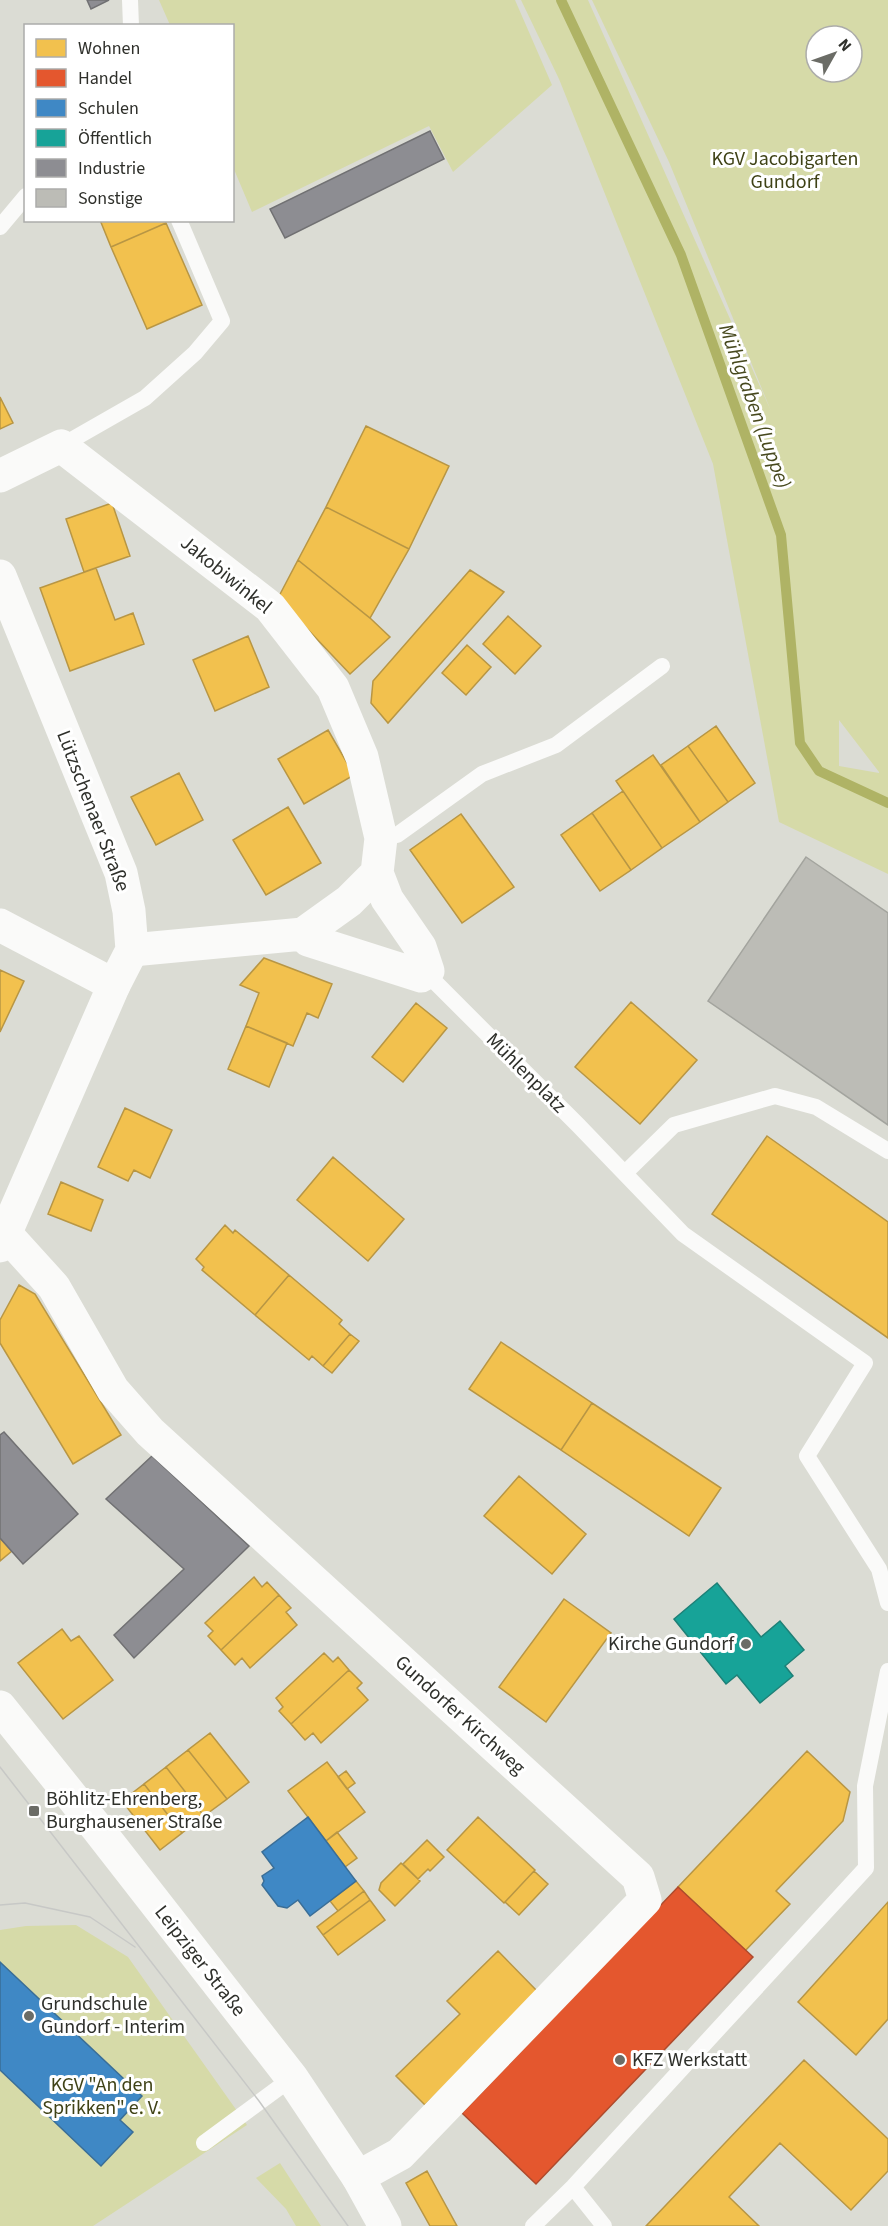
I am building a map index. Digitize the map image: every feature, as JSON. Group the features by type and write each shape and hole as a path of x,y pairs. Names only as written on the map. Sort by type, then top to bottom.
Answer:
{"street":[{"path":"0,476 61,446"},
{"name":"Jakobiwinkel","path":"61,446 270,607 333,688 362,757 381,838 377,873"},
{"name":"Lützschenaer Straße","path":"0,576 121,873 129,912 132,950"},
{"path":"3,1240 114,985 132,950 303,934 349,901 377,873 387,899 420,946 428,967 426,973 421,976 308,940 303,934"},
{"path":"0,925 114,985"},
{"name":"Gundorfer Kirchweg","path":"3,1240 54,1287 113,1390 150,1432 638,1877 645,1900 400,2154 358,2177"},
{"name":"Leipziger Straße","path":"0,1707 292,2079 358,2177 385,2226"}],"lane":[{"path":"130,0 131,24"},
{"path":"0,227 24,198"},
{"path":"61,446 145,398 195,353 222,321 180,222"},
{"path":"381,838 397,835 483,774 556,746 662,666"},
{"name":"Mühlenplatz","path":"426,973 683,1234 866,1363 807,1456 879,1569 888,1603"},
{"path":"625,1173 674,1125 775,1096 816,1107 888,1151"},
{"path":"533,2226 573,2187 866,1868 865,1786 888,1671"},
{"path":"204,2143 292,2079"},
{"path":"573,2187 604,2226"}],"green space":[{"path":"159,0 515,0 552,85 453,172 429,126 252,212 234,169 234,24 170,24"},
{"name":"KGV Jacobigarten Gundorf","path":"521,0 588,0 771,411 669,162 592,0 888,0 888,874 779,822 713,464 559,79","holes":["839,720 879,772 839,766"]},
{"name":"KGV \"An den Sprikken\" e. V.","path":"76,1925 128,1957 247,2125 93,2226 0,2226 0,1930 26,1926"},
{"path":"280,2163 321,2226 296,2226 286,2209 256,2178"}],"building: Wohnen":[{"path":"101,222 166,222 166,223 111,247"},
{"path":"166,223 202,305 147,329 111,247"},
{"path":"0,397 13,423 0,429"},
{"path":"366,426 449,466 409,549 326,507"},
{"path":"112,503 130,556 84,572 66,519"},
{"path":"326,507 409,549 370,618 298,560"},
{"path":"298,560 390,637 350,674 278,598"},
{"path":"96,568 115,620 133,613 144,644 70,671 40,588"},
{"path":"470,570 504,592 388,723 371,703 373,681"},
{"path":"508,616 541,646 515,674 483,644"},
{"path":"248,636 269,687 215,711 193,660"},
{"path":"467,645 491,667 466,695 442,673"},
{"path":"716,726 755,783 728,802 688,746"},
{"path":"328,730 354,775 304,804 278,759"},
{"path":"688,746 728,802 700,822 661,765"},
{"path":"653,755 700,822 662,848 616,781"},
{"path":"179,773 203,820 156,845 131,797"},
{"path":"623,791 662,848 631,870 592,813"},
{"path":"288,807 321,863 266,895 233,840"},
{"path":"592,813 631,870 600,891 561,835"},
{"path":"461,814 514,887 462,923 410,850"},
{"path":"264,958 332,984 318,1018 307,1013 293,1046 246,1026 259,993 240,985"},
{"path":"0,970 24,981 0,1032"},
{"path":"631,1002 697,1060 640,1124 575,1067"},
{"path":"416,1003 447,1028 403,1082 372,1057"},
{"path":"246,1026 287,1043 269,1087 228,1069"},
{"path":"125,1108 172,1130 150,1178 134,1170 128,1181 98,1167"},
{"path":"767,1136 888,1222 888,1338 712,1214"},
{"path":"333,1157 404,1219 368,1261 297,1200"},
{"path":"61,1182 103,1200 91,1231 48,1214"},
{"path":"225,1225 233,1233 235,1230 289,1275 255,1315 202,1270 204,1267 196,1259"},
{"path":"289,1275 342,1320 339,1324 350,1334 323,1366 312,1356 309,1360 255,1315"},
{"path":"19,1285 35,1294 121,1435 73,1464 0,1343 0,1320"},
{"path":"350,1334 359,1341 332,1373 323,1366"},
{"path":"501,1342 592,1403 561,1450 469,1389"},
{"path":"592,1403 721,1488 689,1536 561,1450"},
{"path":"519,1476 586,1534 552,1574 484,1516"},
{"path":"0,1538 12,1551 0,1561"},
{"path":"254,1577 262,1587 267,1582 279,1595 221,1650 208,1636 213,1631 205,1623"},
{"path":"279,1595 291,1608 286,1612 297,1625 250,1668 242,1658 235,1665 221,1650"},
{"path":"564,1599 611,1633 546,1722 499,1687"},
{"path":"62,1629 71,1641 79,1636 113,1680 63,1719 18,1663"},
{"path":"324,1653 333,1662 338,1657 349,1670 291,1724 279,1711 283,1707 276,1698"},
{"path":"349,1670 362,1683 357,1688 368,1700 321,1743 313,1733 305,1740 291,1724"},
{"path":"210,1733 249,1782 227,1799 188,1750"},
{"path":"188,1750 227,1799 204,1816 166,1767"},
{"path":"807,1751 850,1792 843,1821 776,1891 790,1904 745,1951 678,1887"},
{"path":"327,1762 365,1812 326,1841 288,1791"},
{"path":"166,1767 204,1816 182,1833 144,1784"},
{"path":"346,1771 355,1783 347,1789 338,1777"},
{"path":"144,1784 182,1833 160,1850 122,1801"},
{"path":"478,1817 535,1870 504,1903 447,1850"},
{"path":"337,1832 357,1858 345,1867 326,1841"},
{"path":"427,1840 444,1857 418,1879 403,1864"},
{"path":"401,1863 420,1881 395,1906 379,1890 381,1883"},
{"path":"534,1871 548,1884 519,1915 505,1902"},
{"path":"356,1881 364,1891 338,1911 330,1901"},
{"path":"364,1891 370,1900 323,1935 317,1927"},
{"path":"370,1900 385,1920 338,1955 323,1935"},
{"path":"888,1902 888,2019 856,2055 798,2002"},
{"path":"498,1951 539,1993 425,2105 396,2076 460,2014 447,2001"},
{"path":"804,2060 888,2139 888,2171 851,2210 780,2143 729,2197 759,2226 646,2226"},
{"path":"427,2171 457,2226 430,2226 406,2183"}],"building: Handel":[{"path":"678,1887 753,1957 536,2184 462,2113"}],"building: Schulen":[{"path":"308,1817 356,1881 310,1916 298,1900 287,1908 278,1906 262,1885 264,1881 262,1876 274,1868 262,1852"},
{"name":"Grundschule Gundorf - Interim","path":"0,1962 142,2096 120,2120 133,2132 101,2166 0,2070"}],"building: Öffentlich":[{"name":"Kirche Gundorf","path":"717,1583 761,1637 780,1621 804,1650 785,1666 793,1676 760,1703 737,1675 726,1684 674,1619"}],"building: Industrie":[{"path":"87,0 109,0 91,9"},
{"path":"430,131 444,159 285,238 270,209"},
{"path":"4,1432 78,1514 23,1564 0,1538 0,1435"},
{"path":"152,1456 249,1546 134,1658 114,1635 184,1569 106,1499"}],"building: Sonstige":[{"path":"806,857 888,913 888,1125 708,1001"}],"waterway":[{"name":"Mühlgraben (Luppe)","path":"561,0 681,255 781,535 800,743 819,771 888,803"}],"tram line":[{"path":"0,1767 259,2101 348,2226"},
{"path":"0,1905 25,1903 90,1917 135,1947"}],"place":[{"name":"Kirche Gundorf","path":"746,1644"},
{"name":"Böhlitz-Ehrenberg, Burghausener Straße","path":"34,1811"},
{"name":"Grundschule Gundorf - Interim","path":"29,2016"},
{"name":"KFZ Werkstatt","path":"620,2060"}]}
